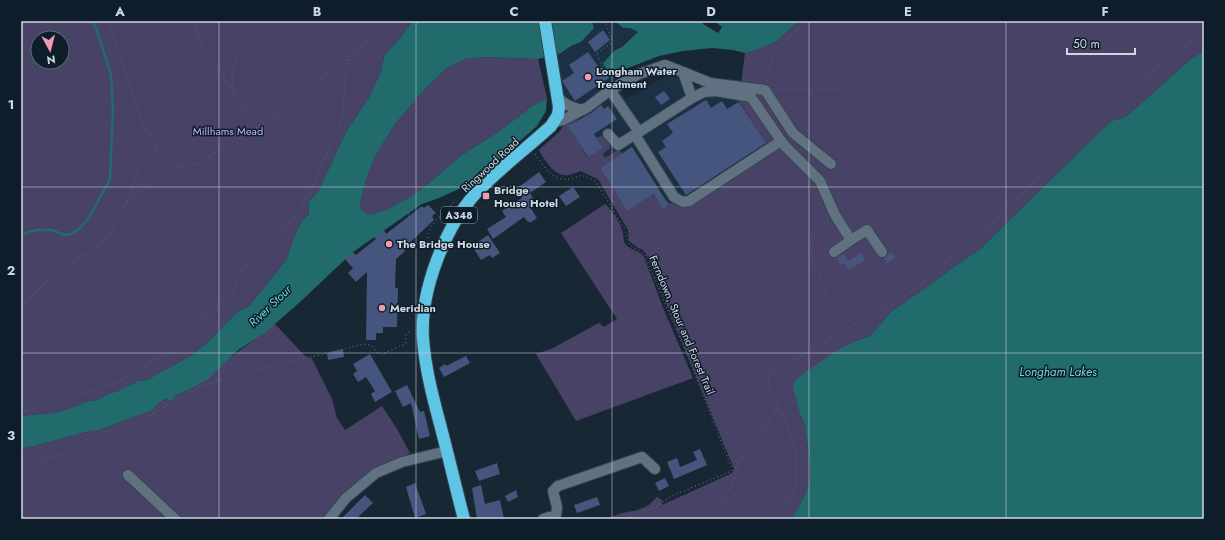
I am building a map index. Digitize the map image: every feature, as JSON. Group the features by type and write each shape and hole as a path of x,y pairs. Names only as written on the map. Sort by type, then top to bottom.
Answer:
{"highway":[{"path":"545,21 559,107 558,115 554,122"},
{"name":"Ringwood Road","path":"464,519 426,362 423,337 424,311 430,283 442,246 458,216 476,193 554,122"}],"lane":[{"path":"554,122 563,120 583,110 613,89 639,74 665,65 710,83 765,90 793,133 831,164"},
{"path":"683,72 692,98"},
{"path":"613,89 674,197 683,202 689,202 781,141"},
{"path":"608,134 618,145 704,92 716,91 751,97 781,141 820,181 835,215 851,240"},
{"path":"558,98 566,105 583,110"},
{"path":"834,252 867,230 882,252"},
{"path":"329,519 346,498 376,473 402,462 447,451"},
{"path":"544,519 556,515 557,507 553,491 558,486 642,458 655,469"},
{"path":"128,475 175,519"}],"path":[{"path":"108,21 146,131 157,147 171,160 182,166"},
{"path":"186,21 200,39 208,54 244,108 264,122"},
{"path":"195,21 200,39"},
{"path":"234,93 232,81 234,60 244,44 263,21"},
{"path":"127,201 182,166 200,163 264,122 276,116 391,21"},
{"path":"604,21 612,38 611,43 596,54 613,89"},
{"path":"806,21 775,52 769,67 765,90 834,90 844,88 880,68 921,28 931,21"},
{"path":"1094,21 1149,74"},
{"path":"774,519 788,501 794,488 797,474 795,450 791,437 769,387 768,379 771,373 913,291 973,240 1030,188 1149,74 1179,49 1204,36"},
{"path":"21,412 116,383 179,347 207,314 232,294 243,270 254,257 276,239 293,220 310,192 342,118 348,57"},
{"name":"Ferndown, Stour and Forest Trail","path":"529,146 541,164 552,176 561,179 569,179 582,175 595,181 625,230 631,246 644,254 689,359 732,471"},
{"path":"21,306 46,282 81,256 97,248 110,235 127,201 140,168 157,147"},
{"path":"395,199 409,215"},
{"path":"835,215 822,226 810,242 810,251 827,296 848,329"},
{"path":"21,469 69,451 91,437 138,422 202,386 218,380 363,344 371,345 379,354 385,353 406,343 405,336 410,331"},
{"path":"717,519 723,500 737,473 739,462 778,408"},
{"path":"625,519 646,512 674,495 732,471 737,473"}],"shaded area":[{"path":"592,21 615,21 623,28 630,28 638,32 622,47 614,51 603,63 608,72 614,77 625,99 670,74 694,85 758,92 788,138 638,248 629,241 628,230 598,179 580,171 568,176 559,174 551,169 539,150 560,131 563,112 554,55 561,53 571,46 581,42 594,28"}],"green space":[{"name":"Millhams Mead","path":"21,21 412,21 401,37 384,56 381,71 370,96 346,132 319,190 308,203 309,214 301,222 286,260 250,305 237,312 209,341 192,355 147,380 138,381 95,401 89,401 53,413 21,416"},
{"path":"799,21 1204,21 1204,51 1192,58 1126,117 1111,121 981,248 890,313 870,336 856,341 800,414 805,425 810,465 809,485 800,505 791,519 606,519 622,513 638,510 649,505 657,497 662,500 662,505 730,474 734,469 647,256 643,250 629,241 628,230 598,179 580,171 570,175 561,174 549,166 539,150 560,131 566,122 575,118 579,119 569,126 574,136 593,128 596,133 594,134 593,132 578,141 587,157 602,148 596,138 601,136 605,138 610,146 610,148 603,154 605,158 619,149 622,154 600,168 627,211 652,194 663,208 687,196 767,145 739,101 745,53 777,41"},
{"path":"486,57 538,59 547,98 531,107 498,132 459,157 412,196 386,210 370,215 361,210 360,202 375,156 395,124 424,90 447,68 465,59"},
{"path":"605,204 619,223 626,245 644,257 663,308 693,378 576,421 536,354 553,348 599,323 604,327 617,319 561,233"},
{"path":"275,324 305,356 312,359 332,399 337,418 345,430 382,406 410,453 389,464 325,519 21,519 21,450 23,448 99,430 153,410 157,404 166,399 171,401 177,395 186,391"}],"water":[{"name":"River Stour","path":"412,21 592,21 594,28 581,42 571,46 561,53 538,59 486,57 465,59 447,68 424,90 395,124 375,156 360,202 361,210 370,215 386,210 412,196 459,157 498,132 531,107 547,98 546,111 537,126 472,183 422,204 353,252 267,331 237,351 208,379 177,395 171,401 166,399 157,404 153,410 99,430 23,448 21,450 21,416 53,413 68,409 89,401 95,401 138,381 147,380 192,355 209,341 237,312 250,305 286,260 301,222 309,214 308,203 319,190 346,132 370,96 381,71 384,56 401,37"},
{"path":"615,21 702,21 703,24 718,33 722,27 714,21 799,21 777,41 745,53 712,48 683,51 659,56 628,68 608,72 603,63 614,51 622,47 638,32 630,28 623,28"},
{"name":"Longham Lakes","path":"1204,51 1204,519 791,519 800,505 809,485 810,465 805,425 800,414 793,387 796,379 836,351 870,336 890,313 981,248 1111,121 1126,117 1192,58"}],"building":[{"path":"603,30 610,40 595,52 588,42"},
{"name":"Longham Water Treatment","path":"588,52 600,69 602,67 609,78 575,101 562,81 574,73 569,65"},
{"path":"664,91 670,99 661,105 655,97"},
{"path":"706,100 711,108 722,101 727,109 739,102 766,143 686,195 658,152 666,147 662,141 673,133 667,124"},
{"path":"601,105 604,109 608,106 617,119 594,134 603,148 588,157 568,126 591,113"},
{"path":"632,147 669,204 663,209 653,194 627,211 600,168"},
{"path":"539,172 546,182 530,193 536,203 530,207 537,218 530,223 524,217 493,239 487,229 506,217 502,211 522,198 516,189"},
{"path":"573,187 580,197 566,206 559,196"},
{"name":"The Bridge House","path":"428,205 436,213 432,216 434,220 404,248 405,251 396,259 395,288 398,288 397,327 383,327 383,333 376,333 376,340 366,340 367,272 356,282 348,273 353,268 345,259 353,252 356,255 376,239 374,237 384,230 386,234 422,206 424,208"},
{"path":"488,235 500,253 492,258 490,255 481,260 472,246"},
{"path":"891,252 895,258 887,263 884,258"},
{"path":"861,253 865,260 849,270 845,263 841,265 837,258 844,254 848,261"},
{"path":"343,349 344,357 328,360 327,353"},
{"path":"370,354 392,392 375,402 371,394 375,391 366,377 358,382 353,374 357,371 353,364"},
{"path":"466,356 470,363 444,377 439,368 445,364 446,366"},
{"path":"407,385 420,412 424,411 430,436 419,439 411,403 403,407 395,391"},
{"path":"700,449 707,465 674,479 667,462 677,458 680,467 697,460 693,452"},
{"path":"497,463 500,474 479,481 475,471"},
{"path":"665,478 669,486 659,491 655,483"},
{"path":"415,483 426,514 415,518 406,487"},
{"path":"481,485 485,504 500,500 504,519 477,519 472,488"},
{"path":"516,490 518,497 508,502 505,496"},
{"path":"365,495 373,503 356,519 341,519"},
{"path":"597,497 600,505 577,513 574,505"}],"waterway":[{"path":"21,235 36,230 52,230 64,235 71,234 80,228 89,218 110,179 113,110 111,75 93,21"}],"place":[{"name":"Longham Water Treatment","path":"588,77"},
{"name":"Bridge House Hotel","path":"486,196"},
{"name":"The Bridge House","path":"389,244"},
{"name":"Meridian","path":"382,308"}]}
